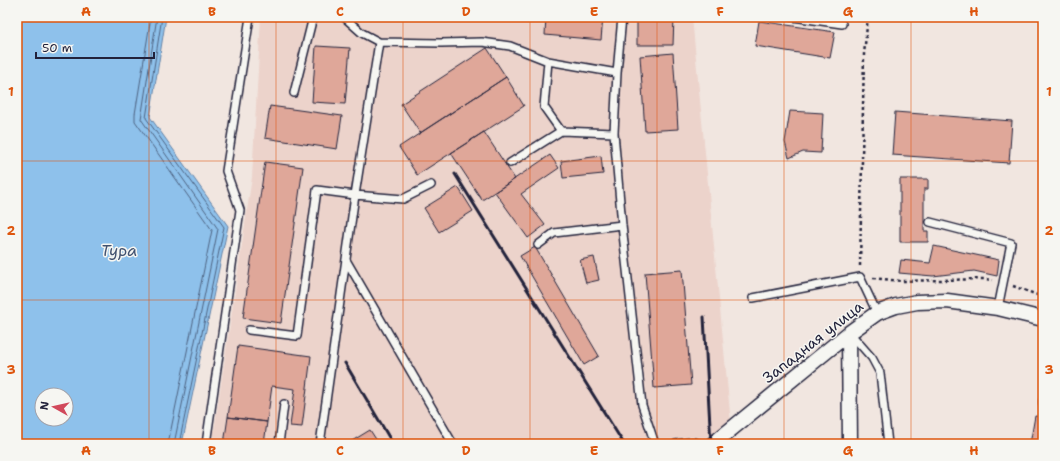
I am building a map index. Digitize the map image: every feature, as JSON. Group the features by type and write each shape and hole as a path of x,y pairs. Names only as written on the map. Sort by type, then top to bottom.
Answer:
{"street":[{"name":"Западная улица","path":"713,444 849,333 877,313 896,306 917,302 947,301 998,308 1043,319"},
{"path":"849,333 850,444"}],"lane":[{"path":"206,444 240,210 226,171 250,17"},
{"path":"294,93 313,17"},
{"path":"344,17 362,34 379,42 482,42 510,46 548,61 617,74"},
{"path":"622,17 614,133 622,226 642,405 655,444"},
{"path":"793,17 842,24"},
{"path":"320,444 355,195 379,42"},
{"path":"548,61 544,107 561,131"},
{"path":"510,163 561,131 614,133"},
{"path":"250,330 297,336 317,190 403,199 431,185"},
{"path":"930,222 1011,243 998,308"},
{"path":"538,245 554,233 622,226"},
{"path":"346,260 453,444"},
{"path":"753,298 860,277 877,313"},
{"path":"849,333 872,358 880,373 888,444"},
{"path":"279,444 284,404"},
{"path":"676,444 694,442 701,444"}],"path":[{"path":"868,17 864,54 860,277 901,281 984,279 1003,282 1043,297"}],"shaded area":[{"path":"261,17 692,17 733,444 212,444 252,177"}],"water":[{"name":"Тура","path":"17,17 166,17 150,117 228,226 182,444 17,444"}],"building":[{"path":"546,17 603,17 601,40 545,35"},
{"path":"637,17 674,17 673,45 637,45"},
{"path":"759,21 835,32 830,58 755,46"},
{"path":"316,46 350,48 345,104 312,102"},
{"path":"487,48 506,77 420,133 401,104"},
{"path":"673,53 678,129 645,131 640,56"},
{"path":"506,77 524,106 417,175 399,147"},
{"path":"270,106 342,116 337,149 265,138"},
{"path":"790,111 823,113 821,153 803,152 789,158 785,142"},
{"path":"895,112 1012,121 1009,163 892,155"},
{"path":"484,132 515,179 482,200 451,153"},
{"path":"550,155 559,168 521,194 545,225 528,238 495,192"},
{"path":"601,156 603,174 563,178 561,161"},
{"path":"265,162 303,167 281,323 243,318"},
{"path":"900,179 928,179 928,189 924,189 924,231 928,231 928,242 900,242"},
{"path":"458,187 473,211 439,232 424,208"},
{"path":"934,246 999,260 997,276 974,271 933,276 899,273 901,260 930,263"},
{"path":"535,247 599,356 584,365 520,256"},
{"path":"594,257 599,280 586,283 580,260"},
{"path":"682,270 691,385 654,388 645,273"},
{"path":"238,346 311,356 302,427 290,426 295,389 272,386 267,422 228,417"},
{"path":"1035,416 1043,417 1043,444 1030,444"},
{"path":"228,417 267,422 264,444 224,444"},
{"path":"370,430 379,444 347,444"}],"railway":[{"path":"455,174 624,444"},
{"path":"704,317 711,444"},
{"path":"345,363 393,444"}]}
